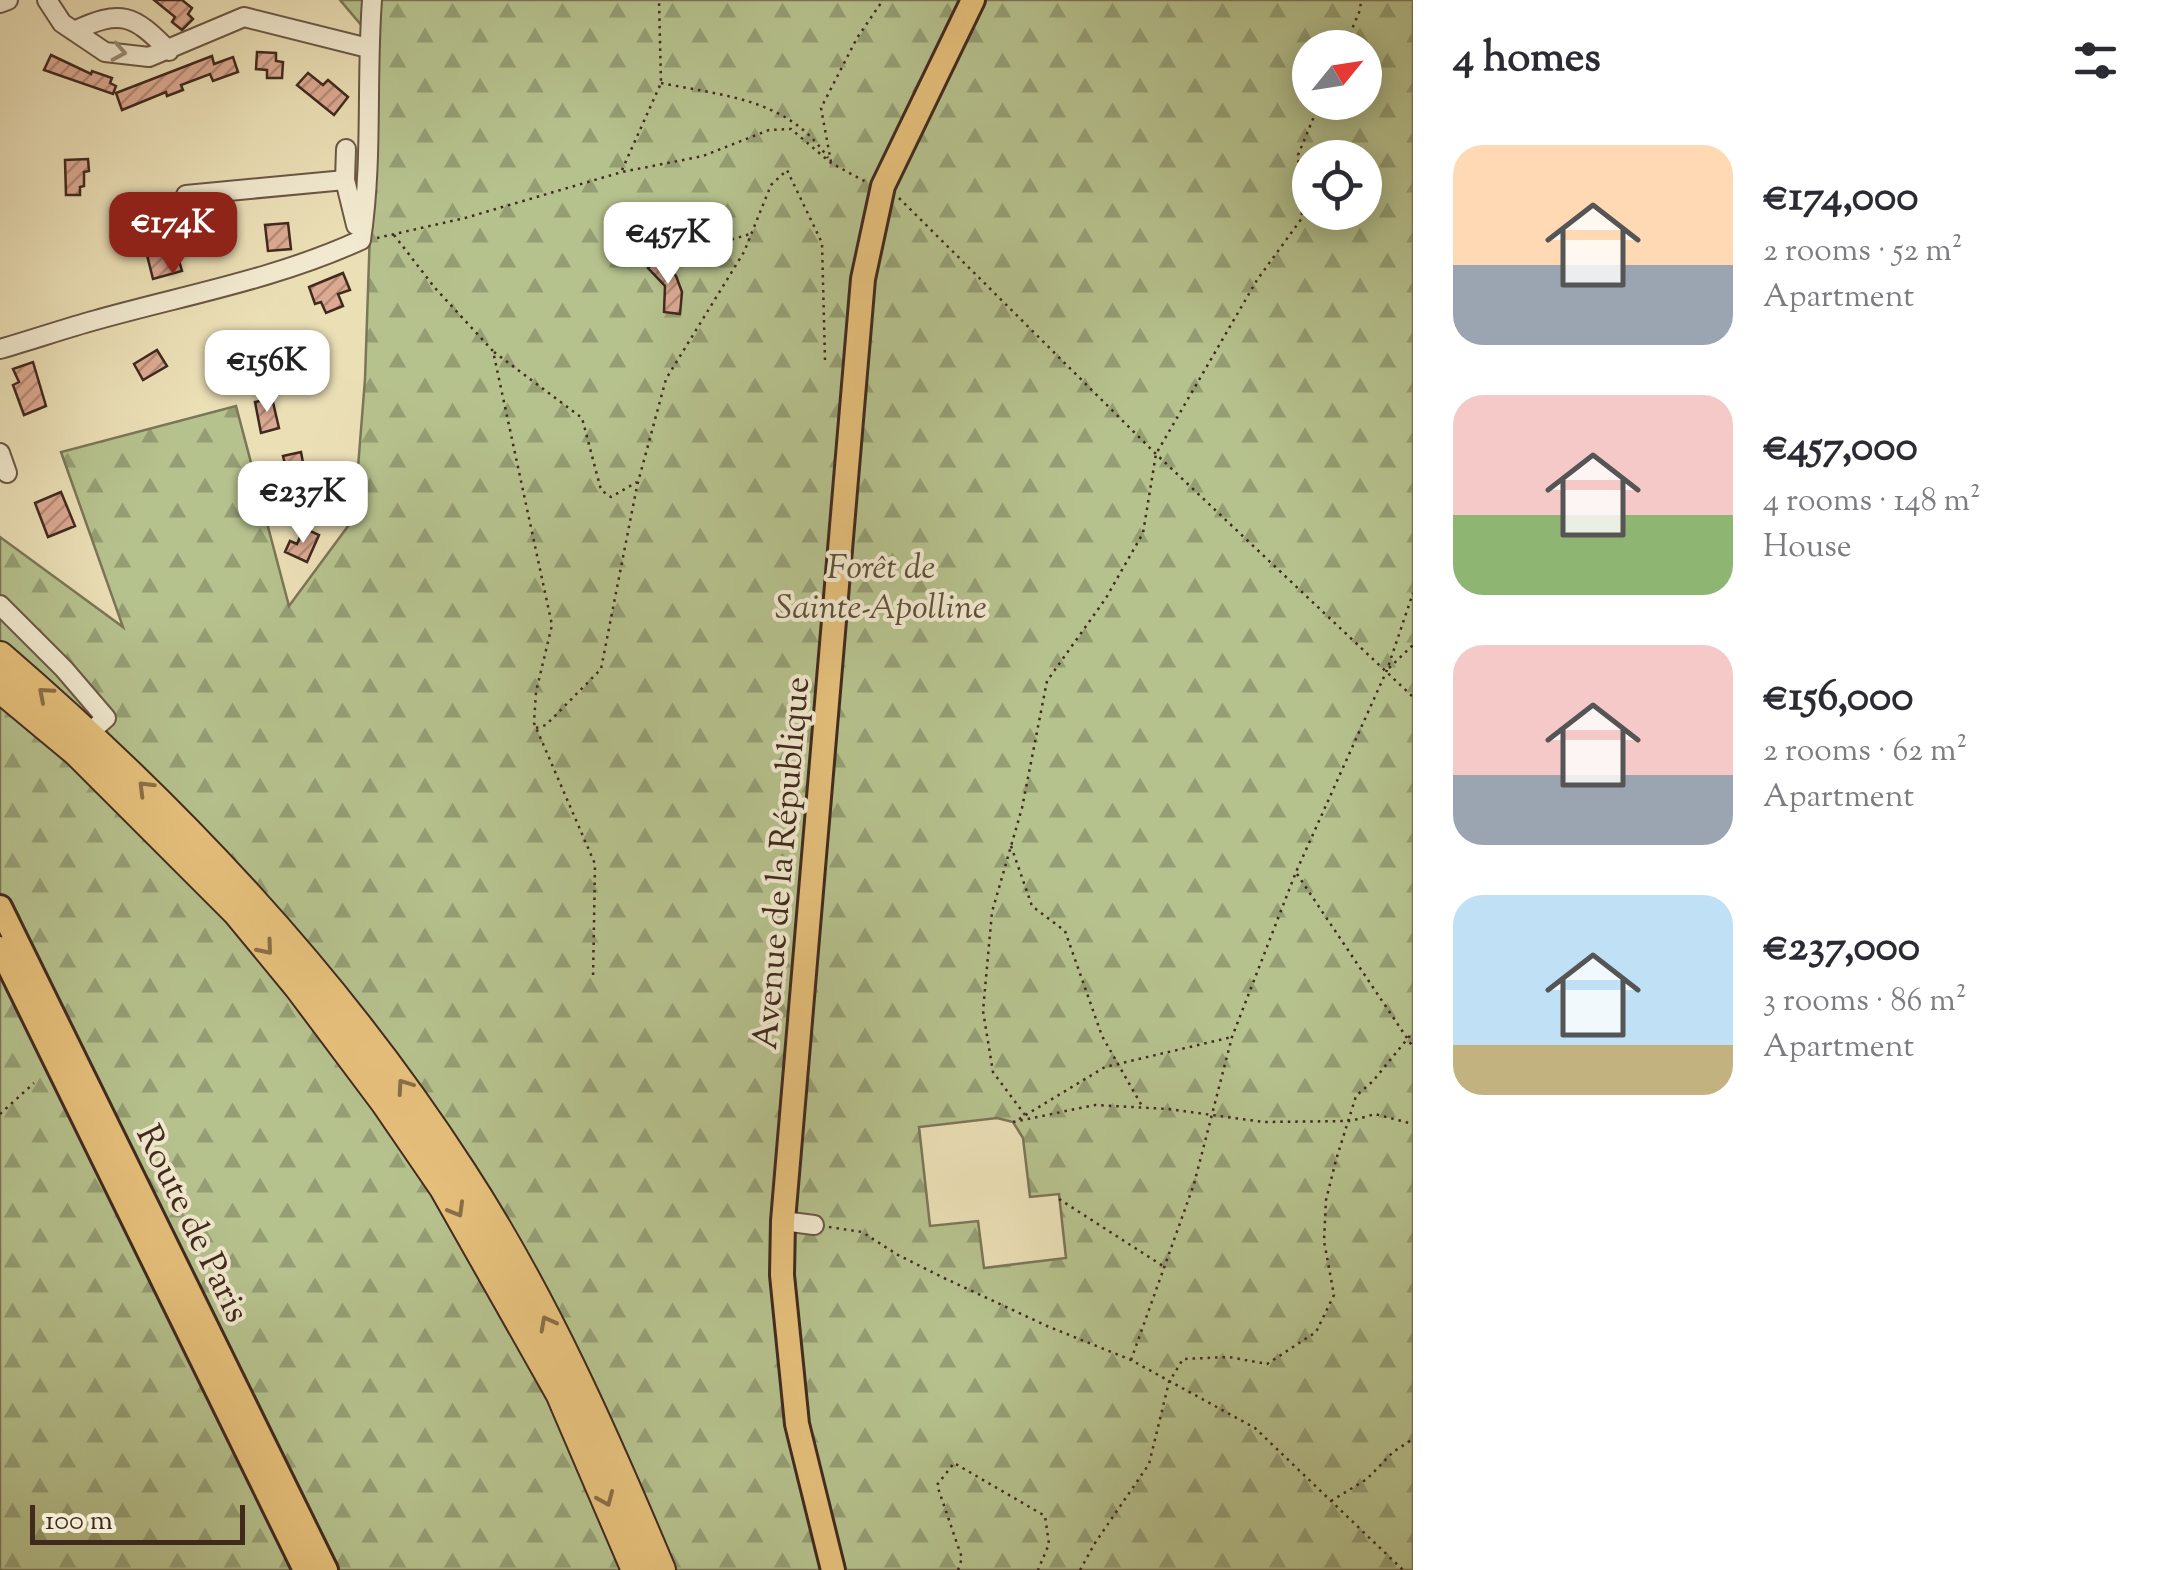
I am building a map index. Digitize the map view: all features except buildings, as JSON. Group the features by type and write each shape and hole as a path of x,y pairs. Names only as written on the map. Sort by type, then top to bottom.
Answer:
{"highway":[{"path":"0,656 89,732 248,893 316,970 402,1082 464,1175 578,1381 661,1570"},
{"path":"0,688 77,752 236,912 298,986 385,1102 444,1188 560,1393 636,1570"}],"main road":[{"name":"Avenue de la République","path":"833,1570 797,1424 782,1274 783,1221 863,279 882,186 974,0"},
{"name":"Route de Paris","path":"0,907 326,1570"},
{"name":"Route de Paris","path":"0,948 306,1570"}],"street":[{"path":"0,3 8,0"},
{"path":"47,0 62,24 105,52 150,57 243,9 368,48"},
{"path":"0,350 331,254 362,233 370,172 368,48 372,0"},
{"path":"74,31 102,18 122,16 145,27 168,51"},
{"path":"346,150 345,180 356,225 362,233"},
{"path":"186,195 345,180"},
{"path":"0,452 7,473"},
{"path":"0,605 106,718 89,732"},
{"path":"783,1221 814,1226"}],"path":[{"path":"622,172 661,83 660,0"},
{"path":"831,164 821,108 856,38 883,0"},
{"path":"1352,30 1361,0"},
{"path":"661,83 758,102 812,134 831,164"},
{"path":"1025,1115 993,1072 983,1012 992,912 1022,808 1047,682 1106,598 1143,533 1156,454 1257,280 1302,218 1298,155 1313,120"},
{"path":"362,233 393,234 466,218 622,172 703,156 768,130 790,129 831,164 898,196 1156,454 1413,698"},
{"path":"536,728 546,724 602,670 638,481 666,380 744,252 771,185 787,170 822,242 825,360"},
{"path":"667,259 752,233"},
{"path":"393,234 435,288 493,351 582,418 601,490 611,497 638,481"},
{"path":"493,351 552,625 536,692 536,728 594,864 593,980"},
{"path":"1131,1360 1194,1184 1232,1037 1296,872 1387,670 1413,593"},
{"path":"1387,670 1413,645"},
{"path":"1011,844 1032,906 1065,931 1095,1018 1143,1108"},
{"path":"1296,872 1413,1047"},
{"path":"1080,1570 1149,1464 1168,1382 1183,1359 1229,1356 1267,1364 1316,1332 1334,1295 1324,1241 1326,1200 1356,1096 1373,1082 1413,1032"},
{"path":"1232,1037 1105,1066 1013,1122 1095,1106 1212,1114 1264,1122 1351,1121 1375,1114 1413,1124"},
{"path":"0,1114 34,1083"},
{"path":"1059,1199 1165,1267"},
{"path":"814,1226 862,1232 944,1278 1131,1360 1255,1428 1403,1570"},
{"path":"1330,1501 1367,1478 1393,1452 1413,1440"},
{"path":"958,1570 962,1558 937,1485 954,1463 1044,1516 1049,1544 1038,1570"}],"green space":[{"name":"Forêt de Sainte-Apolline","path":"340,0 1413,0 1413,1570 0,1570 0,537 123,627 61,452 236,406 289,606 354,518 365,379 375,83 362,26","holes":["997,1118 1013,1122 1023,1138 1030,1197 1059,1194 1066,1258 984,1268 978,1221 930,1226 919,1127"]}]}
